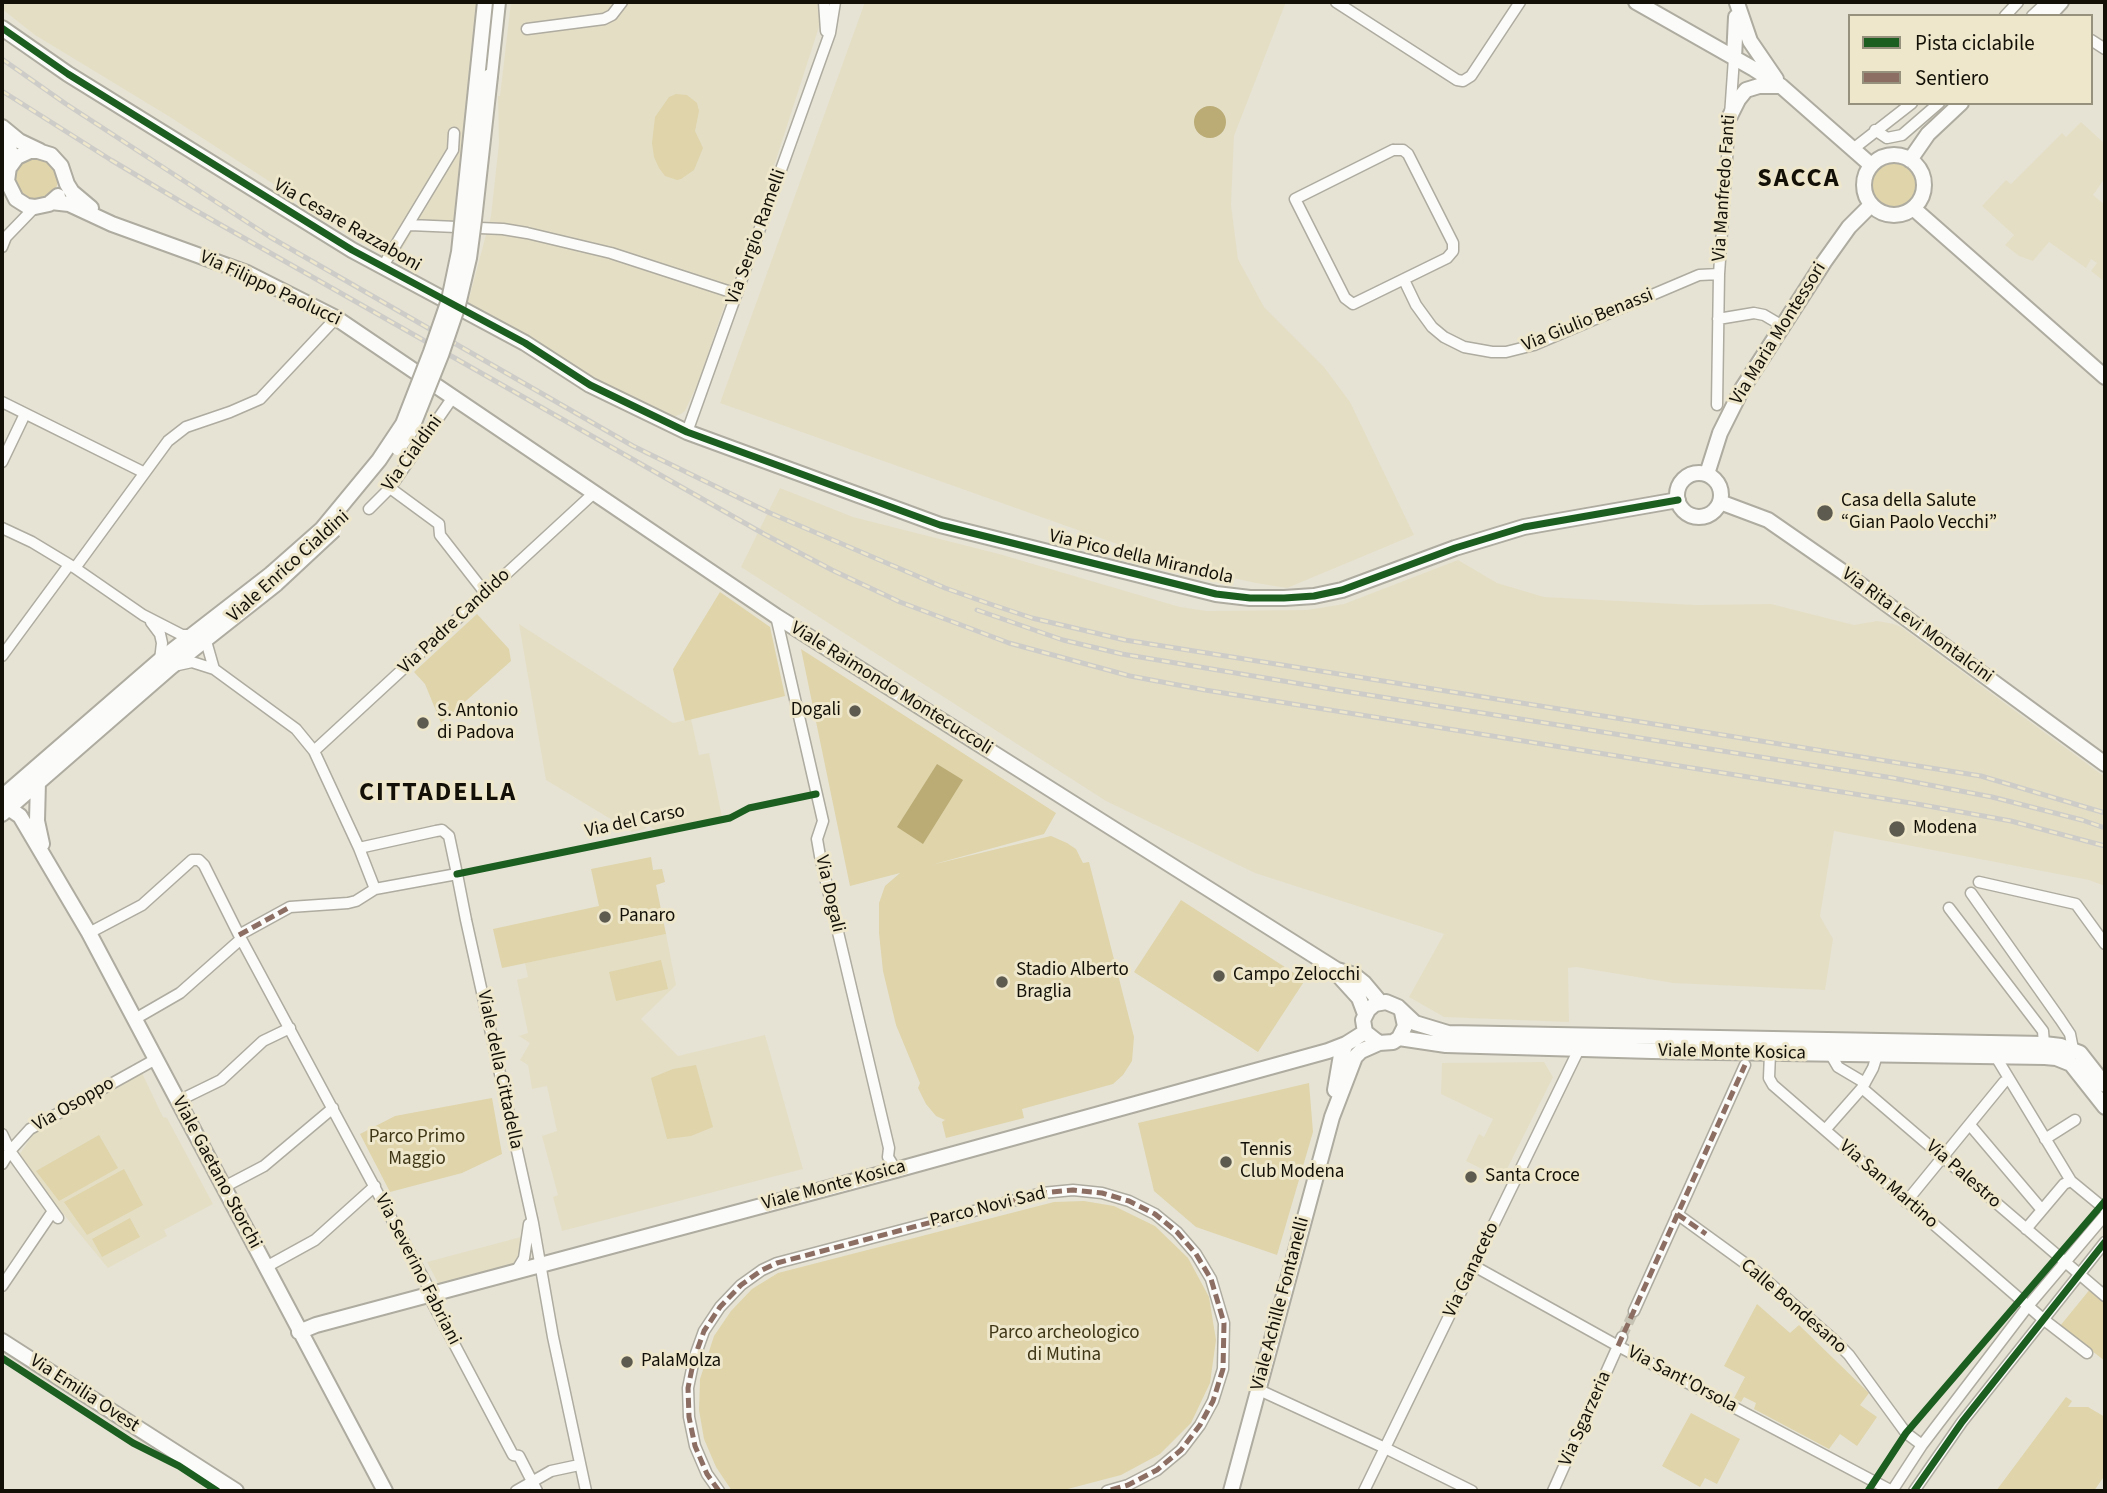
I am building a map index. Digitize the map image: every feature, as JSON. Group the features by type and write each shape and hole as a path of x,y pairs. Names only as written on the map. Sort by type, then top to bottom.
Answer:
{"street":[{"name":"Viale Enrico Cialdini","path":"274,579 322,529 379,460 402,424 431,352 449,300 459,252 485,2"},
{"name":"Viale Enrico Cialdini","path":"3,806 166,664 321,544 386,467 411,429 458,305 469,258 498,2"},
{"path":"527,29 604,19 612,15 622,2"},
{"name":"Via Sergio Ramelli","path":"824,2 826,43"},
{"name":"Via Sergio Ramelli","path":"687,432 826,43 833,22 835,2"},
{"path":"1336,2 1457,80 1463,81 1471,76 1520,2"},
{"path":"1636,2 1781,86 1871,165"},
{"path":"1734,58 1737,2"},
{"path":"1737,2 1750,41 1781,86"},
{"name":"Via Cesare Razzaboni","path":"2,28 80,81 340,243 525,343 590,385 687,432"},
{"name":"Via Manfredo Fanti","path":"1717,405 1718,274 1734,58"},
{"path":"1730,116 1746,90 1759,86 1781,86"},
{"path":"1853,149 1909,105"},
{"path":"1875,130 1887,138 1902,135 1936,105"},
{"path":"1910,160 1928,134 1959,105"},
{"path":"2,127 19,141 57,160 63,175 60,193 51,202 35,207 4,242"},
{"name":"Via Cesare Razzaboni","path":"383,266 453,150 454,133"},
{"path":"2,135 11,153 7,180 21,203 35,207"},
{"path":"1393,150 1406,152 1454,246 1447,258 1404,280 1358,303 1349,302 1295,200 1393,150"},
{"path":"7,180 23,153 45,152"},
{"path":"1887,156 1910,160 1918,167 1923,181 1922,196 1913,208 1894,215 1881,212 1871,205 1865,194 1864,182 1871,165 1887,156"},
{"name":"Via Filippo Paolucci","path":"63,175 72,192 112,224"},
{"name":"Via Filippo Paolucci","path":"51,202 69,204 112,224 247,274 336,318 453,397"},
{"name":"Via Maria Montessori","path":"1707,474 1714,448 1729,413 1781,325 1844,232 1871,205"},
{"path":"1913,208 2105,377"},
{"path":"410,225 503,229 527,233 611,253 737,294"},
{"name":"Via Giulio Benassi","path":"1404,280 1423,317 1438,332 1464,347 1506,352 1534,345 1699,275 1718,274"},
{"path":"1718,318 1754,313 1764,315 1781,325"},
{"path":"2,656 143,472 176,434 186,427 260,399 336,318"},
{"name":"Via Cialdini","path":"369,509 390,488 453,397"},
{"name":"Viale Raimondo Montecuccoli","path":"453,397 776,616 1337,970 1354,975 1380,1002"},
{"path":"2,402 143,472"},
{"path":"2,462 25,414"},
{"name":"Via Pico della Mirandola","path":"687,432 940,526 1216,594 1250,598 1314,596 1342,590 1455,548 1524,527 1678,500"},
{"path":"1695,473 1707,474 1719,485 1720,502 1713,512 1701,517 1684,511 1678,500 1678,488 1685,478 1695,473"},
{"path":"390,488 439,524 440,535 485,594"},
{"name":"Via Padre Candido","path":"314,751 595,492"},
{"name":"Via Rita Levi Montalcini","path":"1720,502 1768,520 2105,764"},
{"path":"2,528 72,566 143,615 182,635 200,638 214,669"},
{"path":"143,615 160,634 166,664 191,662 214,669 296,729 314,751 375,889"},
{"name":"Via Dogali","path":"776,616 823,821 817,839 820,856 888,1157 896,1170"},
{"name":"Viale Enrico Cialdini","path":"3,806 38,781 166,664"},
{"name":"Viale Gaetano Storchi","path":"38,781 37,821 44,856"},
{"name":"Viale Gaetano Storchi","path":"3,806 20,816 89,933 385,1491"},
{"name":"Viale della Cittadella","path":"359,848 442,830 449,836 531,1213 586,1491"},
{"name":"Via Severino Fabriani","path":"89,933 142,905 192,860 199,860 204,865 432,1294 439,1316 513,1455 519,1456 534,1487"},
{"path":"135,1019 180,993 240,937 290,907 348,903 375,889 457,874"},
{"path":"1979,882 2076,904 2105,944"},
{"path":"1971,893 2070,1034 2069,1055 2075,1068 2105,1107"},
{"path":"1949,908 2043,1031 2044,1044"},
{"name":"Viale Raimondo Montecuccoli","path":"1337,970 1339,976 1359,998 1365,1014"},
{"path":"1379,1043 1365,1032 1363,1026 1365,1014 1371,1006 1380,1002"},
{"name":"Viale Monte Kosica","path":"1380,1002 1393,1003 1415,1023 1448,1033 1996,1056 2069,1055"},
{"path":"1399,1038 1405,1026 1402,1012"},
{"path":"178,1101 221,1080 263,1041 289,1028"},
{"name":"Viale Monte Kosica","path":"299,1332 316,1325 896,1170 1346,1044 1365,1032"},
{"name":"Viale Monte Kosica","path":"1379,1043 1393,1042 1399,1038 1446,1045 1831,1055 1879,1049 2044,1044 2069,1055"},
{"name":"Viale Achille Fontanelli","path":"1231,1491 1332,1117 1356,1057 1361,1051 1379,1043"},
{"name":"Viale Achille Fontanelli","path":"1332,1117 1337,1073 1346,1044"},
{"name":"Via Ganaceto","path":"1364,1491 1579,1049"},
{"path":"1825,1130 1863,1086 1879,1049"},
{"name":"Via San Martino","path":"1770,1053 1770,1082 1906,1202 2087,1353"},
{"name":"Via Palestro","path":"1831,1055 1838,1067 2105,1296"},
{"path":"2069,1055 2085,1058 2105,1085"},
{"path":"1996,1056 2071,1181 2105,1209"},
{"name":"Via Osoppo","path":"2,1164 30,1129 156,1059"},
{"path":"1634,1311 1745,1065"},
{"path":"1906,1202 2004,1082"},
{"path":"223,1187 264,1166 333,1108"},
{"path":"2045,1139 2075,1120"},
{"path":"1970,1125 2042,1210"},
{"path":"2,1134 10,1151 55,1214 2,1286"},
{"path":"2026,1229 2064,1184 2071,1181"},
{"path":"266,1267 315,1240 374,1186"},
{"name":"Parco Novi Sad","path":"719,1491 707,1474 695,1446 689,1417 688,1388 704,1331 720,1307 741,1285 777,1263 1042,1193 1073,1190 1102,1193 1129,1201 1155,1214 1177,1232 1196,1254 1211,1279 1224,1323 1221,1376 1213,1401 1200,1425 1181,1450 1157,1470 1128,1485 1107,1491"},
{"path":"515,1273 527,1250 531,1213"},
{"name":"Calle Bondesano","path":"1677,1214 1757,1272 1834,1340 1849,1355 1906,1433 1922,1445"},
{"path":"1892,1491 1922,1445 2028,1306 2105,1215"},
{"path":"1914,1491 1962,1422 2105,1242"},
{"name":"Via Sant'Orsola","path":"1474,1266 1620,1341 1892,1491"},
{"name":"Via Emilia Ovest","path":"2,1341 236,1491"},
{"name":"Via Sgarzeria","path":"1553,1491 1620,1341"},
{"path":"1257,1389 1472,1491"},
{"path":"516,1491 534,1487 551,1471 579,1465"}],"shaded area":[{"path":"2,2 478,2 456,233 413,231 397,257 349,233 170,117 35,35 2,9"},
{"path":"511,2 832,2 819,27 737,280 727,298 698,383 685,411 671,418 601,386 466,304 491,216 499,143 498,96"},
{"path":"865,2 1286,2 1234,136 1231,205 1238,259 1264,307 1324,367 1350,402 1414,535 1287,588 1256,583 1182,567 720,403"},
{"path":"1210,106 1221,111 1226,122 1221,133 1210,138 1199,133 1194,122 1199,111"},
{"path":"2081,122 2105,144 2105,178 2093,195 2105,205 2105,282 2091,271 2097,263 2091,259 2086,268 2049,242 2033,261 2019,256 2005,245 2014,235 1982,206 2006,180 2011,184 2062,133 2066,137"},
{"path":"780,488 853,517 999,554 1180,607 1207,611 1307,610 1344,604 1458,560 1497,583 1544,597 1696,605 1771,604 1854,625 1877,621 1894,624 2105,777 2105,886 2089,880 1834,831 1820,916 1833,939 1825,990 1673,983 1576,967 1568,968 1569,1022 1444,1017 1409,997 1444,934 1255,873 1106,801 741,567"},
{"path":"519,624 673,723 691,719 699,755 709,753 722,817 657,831 648,825 645,829 632,832 546,780"},
{"path":"937,764 963,780 923,844 897,827"},
{"path":"666,934 676,985 641,1019 678,1056 765,1035 803,1169 562,1231 553,1197 558,1195 542,1136 557,1131 547,1086 532,1089 528,1065 520,1060 530,1043 519,1036 528,1033 517,980 528,977 525,963"},
{"path":"1544,1062 1553,1077 1502,1179 1466,1161 1479,1134 1484,1137 1493,1119 1441,1094 1442,1063"},
{"path":"142,1073 163,1117 167,1118 213,1204 164,1230 167,1236 108,1268 17,1158 34,1133"},
{"path":"521,1237 523,1246 517,1264 439,1285 427,1262"}],"green space":[{"path":"676,94 687,95 697,103 699,111 695,131 703,148 694,170 677,180 665,176 659,168 652,143 655,117 669,97"},
{"path":"36,157 45,158 52,163 57,170 57,188 52,195 45,200 36,201 27,200 20,195 15,188 14,179 15,170 20,163 27,158"},
{"path":"1893,163 1909,170 1916,186 1909,202 1893,209 1877,202 1870,186 1877,170"},
{"path":"720,592 770,627 785,696 685,721 673,669"},
{"path":"477,614 509,649 511,661 441,723 425,684 414,672"},
{"name":"Stadio Alberto Braglia","path":"801,649 1056,813 1044,834 931,865 1051,836 1076,849 1083,863 1089,862 1134,1037 1132,1061 1113,1084 1022,1109 1024,1118 946,1138 942,1122 945,1120 936,1116 918,1088 920,1083 896,1025 883,971 879,903 885,886 900,873 850,886"},
{"name":"Panaro","path":"651,857 653,870 662,869 665,882 656,885 666,934 502,968 493,929 599,906 591,869"},
{"name":"Campo Zelocchi","path":"1181,900 1305,980 1258,1052 1134,972"},
{"path":"661,960 668,989 616,1001 609,972"},
{"path":"696,1065 713,1127 691,1136 667,1139 651,1078 673,1069"},
{"name":"Tennis Club Modena","path":"1309,1083 1313,1132 1277,1255 1196,1227 1154,1191 1138,1123"},
{"name":"Parco Primo Maggio","path":"492,1098 502,1154 462,1173 390,1192 360,1134 395,1116"},
{"path":"99,1135 118,1168 59,1201 36,1171"},
{"path":"124,1169 143,1205 87,1235 64,1202"},
{"name":"Parco archeologico di Mutina","path":"1084,1201 1114,1206 1155,1226 1188,1258 1209,1297 1216,1340 1210,1383 1191,1423 1160,1454 1121,1475 1060,1491 732,1491 716,1467 704,1439 699,1410 700,1379 714,1336 731,1311 752,1289 778,1273 1054,1202"},
{"path":"130,1218 140,1237 102,1257 92,1239"},
{"path":"2091,1288 2105,1299 2105,1361 2060,1326"},
{"path":"1757,1304 1790,1333 1799,1325 1869,1393 1860,1405 1877,1417 1857,1446 1840,1434 1829,1449 1754,1409 1756,1403 1744,1397 1741,1402 1734,1398 1745,1377 1724,1366"},
{"path":"2066,1397 2072,1401 2068,1407 2088,1407 2105,1417 2105,1475 2094,1491 1996,1491"},
{"path":"1691,1413 1740,1439 1717,1484 1705,1478 1700,1487 1662,1466"}],"tunnel":[{"path":"1622,1337 1634,1311"}],"railway":[{"path":"2,59 270,237 633,446 770,513 945,588 1032,618 1125,640 1981,776 2105,813"},
{"path":"2,91 193,209 764,534 900,602 1009,643 1130,676 1205,690 1917,804 2011,821 2105,846"},
{"path":"977,610 1063,640 1122,654 1893,778 1992,797 2105,828"}],"marked path":[{"path":"239,935 290,907"},
{"path":"1618,1346 1745,1065"},
{"path":"719,1491 707,1474 695,1446 689,1417 688,1388 704,1331 720,1307 741,1285 777,1263 1042,1193 1073,1190 1102,1193 1129,1201 1155,1214 1177,1232 1196,1254 1211,1279 1224,1323 1223,1369 1213,1401 1200,1425 1181,1450 1157,1470 1128,1485 1107,1491"},
{"path":"1677,1214 1706,1234"}],"cycle path":[{"path":"2,28 68,74 352,250 525,343 590,385 687,432 940,525 1216,594 1284,598 1314,596 1342,590 1455,548 1524,527 1678,500"},
{"name":"Via del Carso","path":"457,874 730,818 749,808 816,794"},
{"path":"1868,1491 1906,1433 2105,1201"},
{"path":"1914,1491 1962,1422 2105,1242"},
{"path":"2,1358 133,1443 179,1466 217,1491"}],"place":[{"name":"Casa della Salute “Gian Paolo Vecchi”","path":"1825,513"},
{"name":"Dogali","path":"855,711"},
{"name":"S. Antonio di Padova","path":"423,723"},
{"name":"Modena","path":"1897,829"},
{"name":"Panaro","path":"605,917"},
{"name":"Campo Zelocchi","path":"1219,976"},
{"name":"Stadio Alberto Braglia","path":"1002,982"},
{"name":"Tennis Club Modena","path":"1226,1162"},
{"name":"Santa Croce","path":"1471,1177"},
{"name":"PalaMolza","path":"627,1362"}],"district":[{"name":"SACCA","path":"1799,180"},
{"name":"CITTADELLA","path":"438,794"}]}
